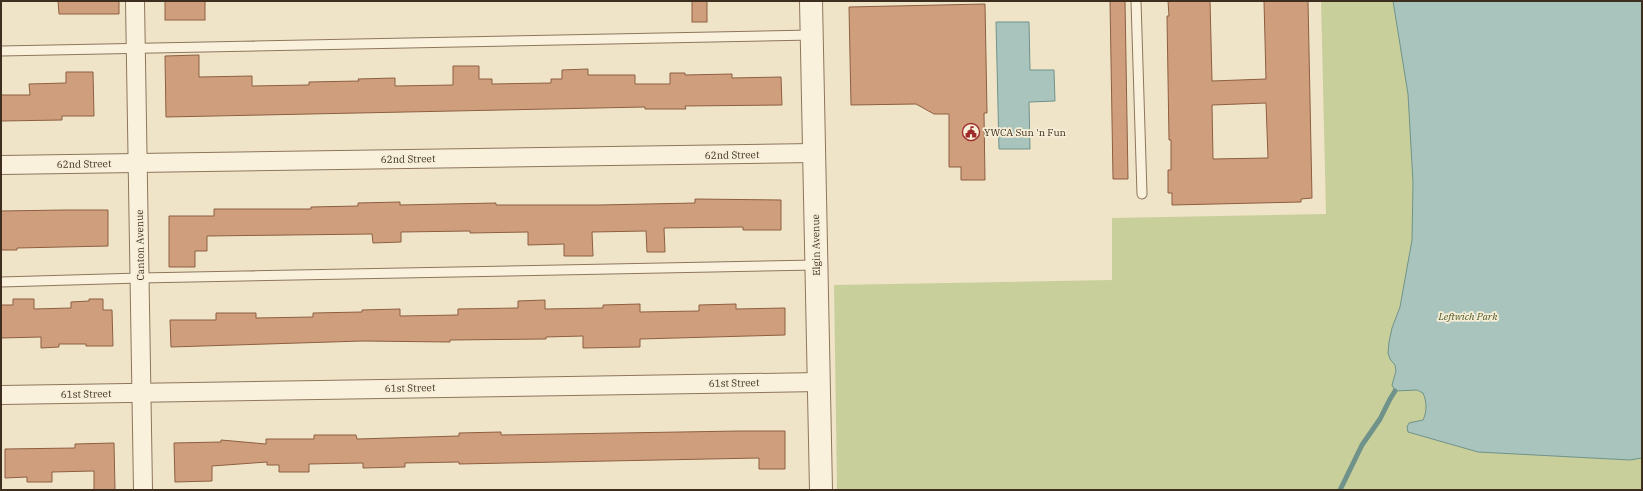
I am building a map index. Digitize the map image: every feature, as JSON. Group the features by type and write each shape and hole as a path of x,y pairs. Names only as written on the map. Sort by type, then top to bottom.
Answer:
{"street":[{"name":"Canton Avenue","path":"135,1 143,490"},
{"name":"Elgin Avenue","path":"811,1 820,490"},
{"name":"62nd Street","path":"1,165 814,154"},
{"name":"61st Street","path":"1,395 819,382"}],"lane":[{"path":"1136,1 1142,194"},
{"path":"1,51 812,35"},
{"path":"1,282 816,265"}],"green space":[{"name":"Leftwich Park","path":"1321,1 1642,1 1642,490 837,490 834,285 1112,280 1112,218 1326,214"}],"water":[{"path":"1393,1 1642,1 1642,458 1630,460 1478,452 1408,432 1407,427 1409,423 1423,420 1426,407 1423,393 1417,390 1395,391 1392,385 1396,371 1395,365 1390,359 1388,353 1392,328 1400,307 1412,240 1413,182 1408,94"},
{"path":"996,22 1029,22 1030,70 1054,70 1055,101 1029,102 1030,149 999,149"}],"building":[{"path":"58,1 119,1 119,14 59,14"},
{"path":"165,1 205,1 205,20 165,20"},
{"path":"692,1 707,1 707,22 692,22"},
{"path":"1110,1 1125,1 1128,179 1113,179"},
{"path":"1168,1 1210,1 1212,81 1266,79 1264,1 1308,1 1312,198 1301,199 1301,202 1172,205 1172,193 1168,193 1168,170 1171,170 1171,140 1169,140 1167,16 1169,16","holes":["1266,103 1268,158 1213,159 1212,105"]},
{"path":"985,4 987,113 984,113 985,180 961,180 961,167 949,167 949,114 934,114 916,104 851,105 849,7"},
{"path":"199,55 199,77 252,76 252,86 309,85 309,82 359,81 358,79 395,78 395,86 453,85 453,66 479,66 479,79 492,79 492,84 551,83 551,79 562,79 562,70 588,69 588,75 635,75 635,84 670,84 670,73 685,73 685,75 732,74 732,78 781,77 782,105 685,106 686,109 645,109 645,107 166,117 165,56"},
{"path":"66,72 93,72 94,116 62,116 62,120 1,121 1,95 30,95 29,84 66,83"},
{"path":"695,199 781,200 781,230 743,230 743,227 664,228 665,252 647,252 646,231 592,232 593,256 564,256 564,244 528,245 528,232 401,232 401,242 373,243 372,234 207,236 207,251 195,251 195,267 169,267 169,216 214,216 214,209 311,209 311,207 358,206 358,203 400,202 400,205 496,203 496,205 599,205 695,203"},
{"path":"108,210 108,246 17,248 17,250 1,250 1,211"},
{"path":"13,299 34,299 34,309 71,308 71,302 89,301 89,299 103,299 103,310 112,310 113,346 59,344 59,347 41,348 41,337 1,338 1,305 13,305"},
{"path":"545,300 545,309 603,308 603,305 640,304 640,312 699,311 699,305 736,304 736,309 785,308 785,335 640,339 640,347 583,348 583,336 546,337 546,339 450,340 450,342 362,341 171,347 170,320 216,320 216,313 256,313 256,318 313,317 313,313 362,312 362,310 400,309 400,316 458,315 458,309 518,308 518,301"},
{"path":"785,431 785,469 759,469 759,458 459,464 459,462 405,463 405,467 363,468 363,463 309,464 309,472 279,472 279,465 267,465 267,462 212,466 212,481 175,482 174,443 221,442 221,440 266,444 266,439 314,439 314,435 356,435 357,439 459,436 459,433 501,432 501,435"},
{"path":"114,443 115,490 94,490 94,471 52,472 52,482 27,482 27,477 5,478 5,449 75,448 75,444"}],"waterway":[{"path":"1340,490 1362,445 1380,419 1395,391"}],"place":[{"name":"YWCA Sun 'n Fun","path":"971,132"}]}
